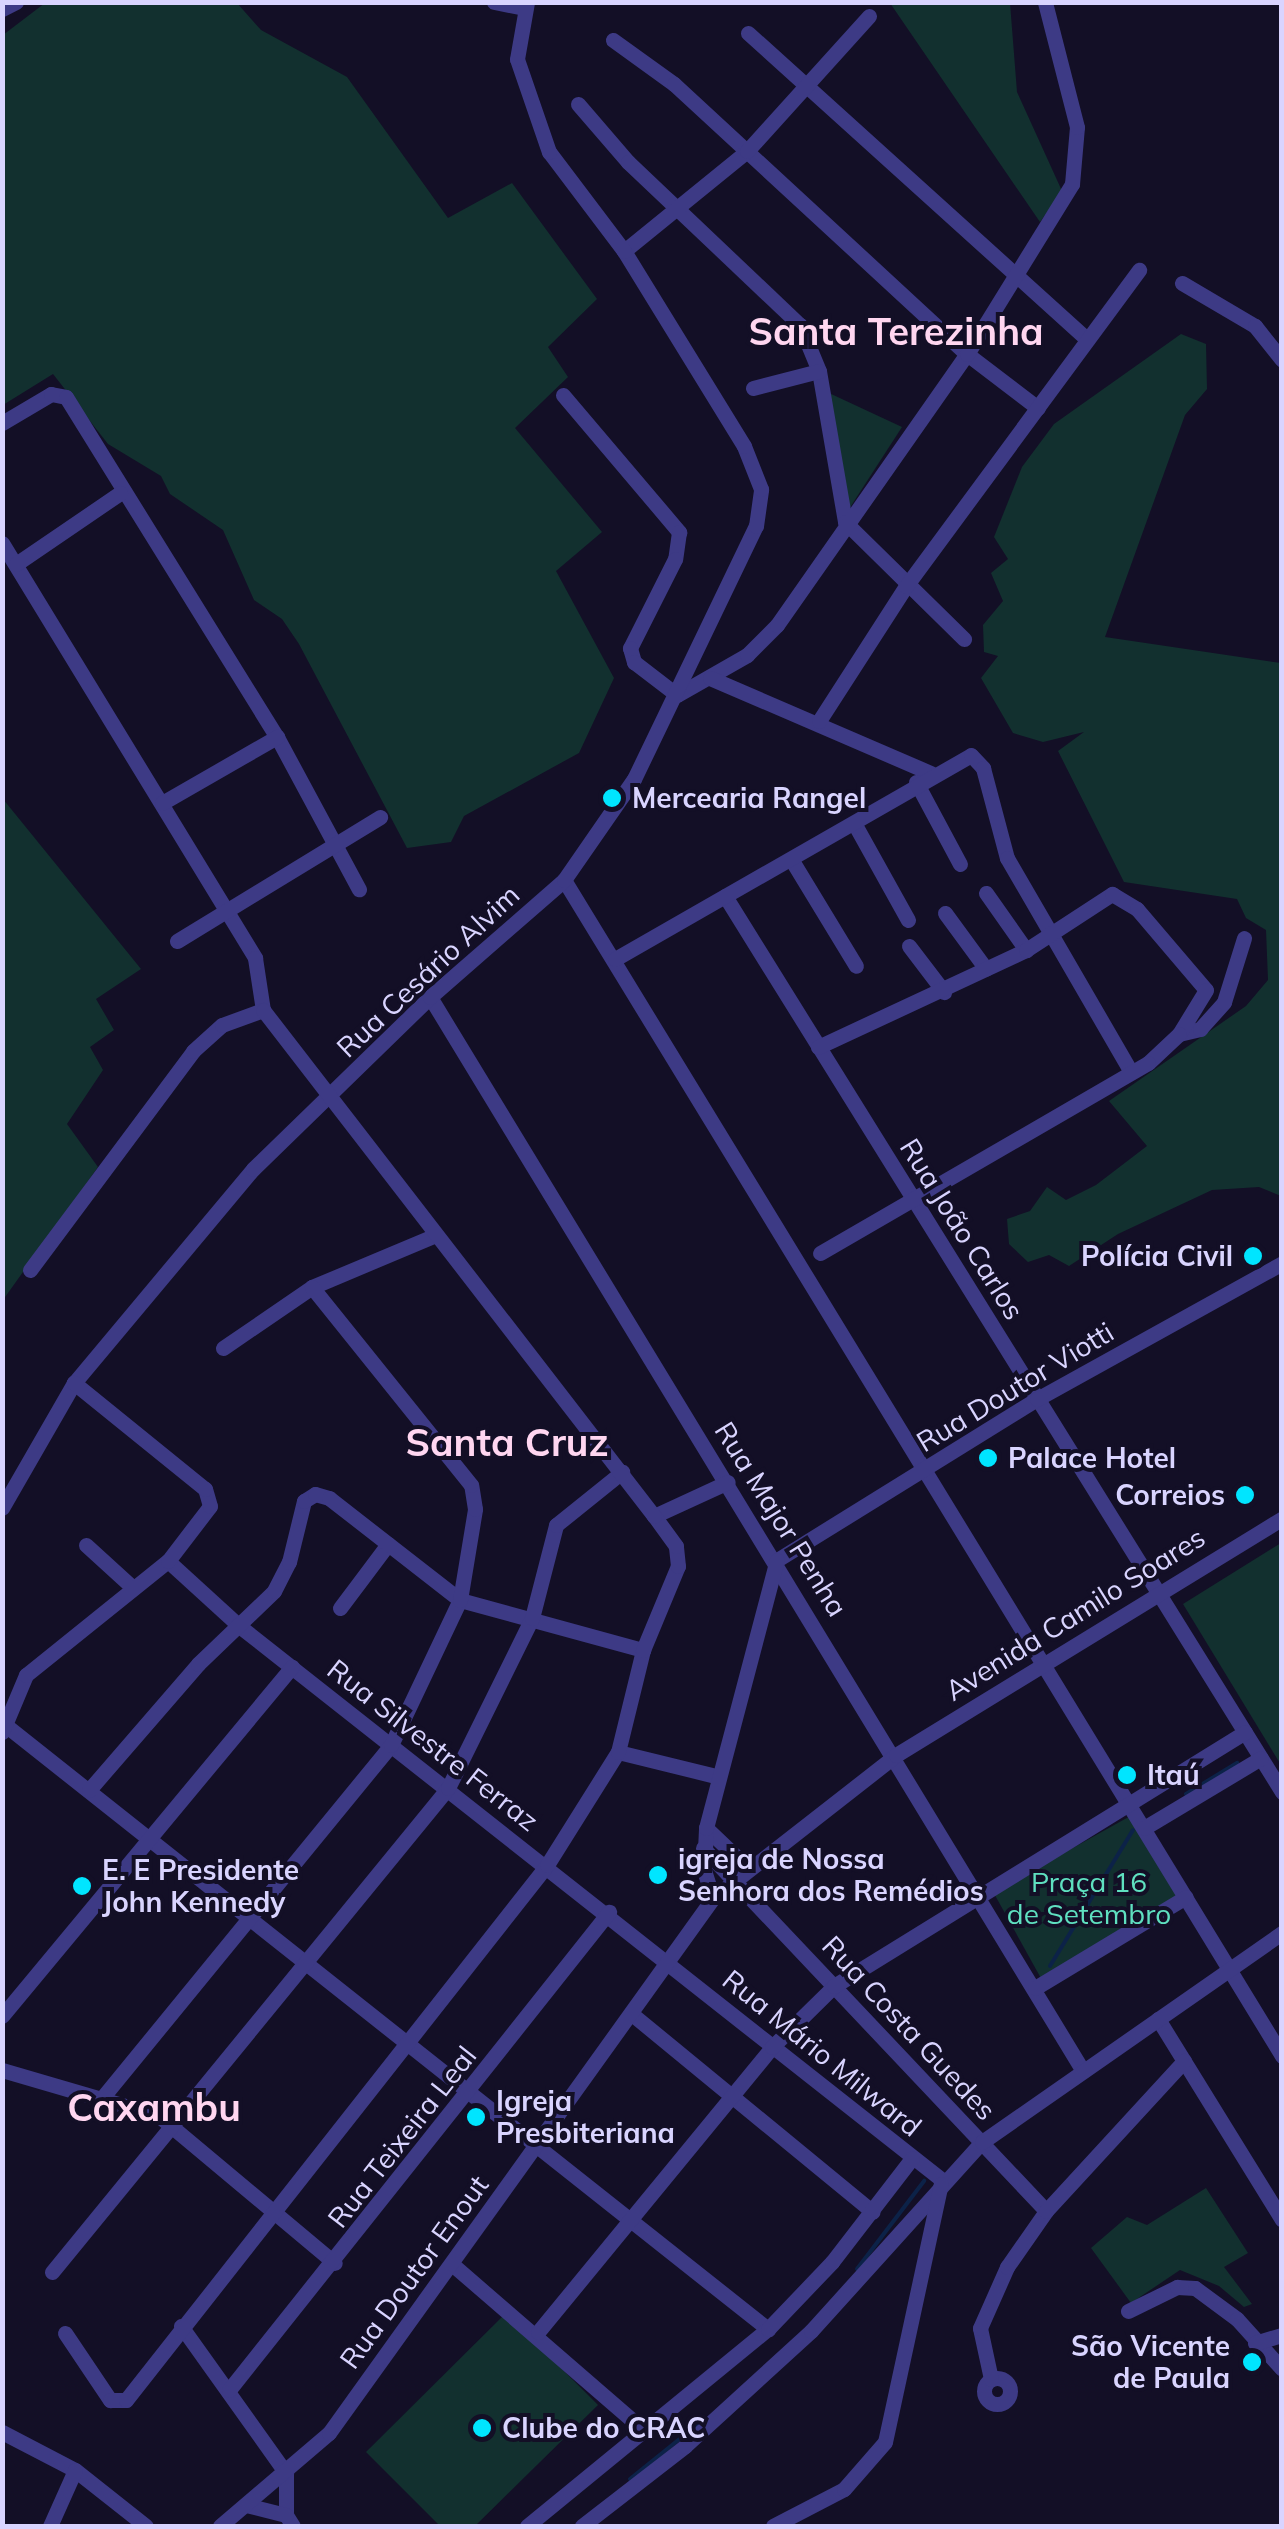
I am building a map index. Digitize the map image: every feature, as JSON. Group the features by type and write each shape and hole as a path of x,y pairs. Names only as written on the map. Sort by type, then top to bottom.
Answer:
{"street":[{"path":"2,9 16,2"},
{"path":"494,2 526,5"},
{"path":"562,395 679,532 675,559 630,648 642,670 677,695 747,655 777,625 845,522 968,354 1072,184 1077,127 1045,2"},
{"name":"Rua Cesário Alvim","path":"2,1508 74,1383 212,1216 430,997 564,880 634,779 756,526 762,489 744,446 624,251 567,180 534,118 517,59 526,5"},
{"path":"624,251 747,151 869,16"},
{"path":"748,33 1086,338"},
{"path":"614,40 651,65 968,354 1038,408"},
{"path":"578,104 628,162 788,311 818,371 845,522 964,639"},
{"path":"820,720 906,586 1139,270"},
{"path":"1182,284 1254,326 1282,360"},
{"path":"754,388 818,371"},
{"path":"2,423 51,394 66,397 120,493 276,737 338,844 359,889"},
{"path":"16,564 120,493"},
{"path":"2,543 262,972 263,1010 326,1099 622,1472 676,1546 678,1566 643,1650 618,1752 547,1865 118,2404 65,2333"},
{"path":"710,678 820,720 931,772"},
{"path":"162,803 276,737"},
{"path":"615,958 791,860 963,756 980,760 994,826 1132,1072"},
{"path":"916,782 960,864"},
{"path":"177,941 380,817"},
{"path":"854,822 908,920"},
{"path":"791,860 856,966"},
{"path":"564,880 1282,2056"},
{"path":"986,893 1026,950"},
{"path":"818,1046 944,992 1026,950 1105,897 1117,894 1137,909 1200,978 1206,998 1179,1034 1132,1072 820,1253"},
{"name":"Rua João Carlos","path":"725,896 1282,1792"},
{"path":"945,913 986,970"},
{"path":"1179,1034 1200,1028 1224,1002 1244,938"},
{"path":"909,946 944,992"},
{"name":"Rua Major Penha","path":"430,997 896,1755 1083,2071"},
{"path":"30,1270 192,1050 222,1026 263,1010"},
{"path":"223,1348 312,1288 436,1235"},
{"name":"Rua Doutor Viotti","path":"777,1560 1038,1399 1282,1264"},
{"path":"102,2098 391,1746 460,1600 475,1509 471,1484 312,1288"},
{"path":"74,1383 204,1489 207,1512 168,1560 26,1674 3,1728 151,1836 768,2328"},
{"path":"52,2272 448,1788 532,1618 556,1525 622,1472"},
{"path":"654,1516 728,1482"},
{"path":"89,1790 284,1576 304,1501 316,1494 329,1498 460,1600 643,1650"},
{"name":"Avenida Camilo Soares","path":"742,1873 896,1755 1041,1660 1282,1518"},
{"path":"340,1608 388,1544"},
{"path":"86,1546 132,1587"},
{"name":"Rua Silvestre Ferraz","path":"168,1560 238,1625 672,1963"},
{"path":"714,1898 704,1848 706,1828 716,1776 777,1560"},
{"path":"2,2016 292,1668"},
{"path":"538,2332 772,2047 834,1986 1244,1732"},
{"path":"618,1752 716,1776"},
{"path":"1144,1828 1260,1758"},
{"path":"706,1828 742,1873"},
{"path":"704,1848 742,1873"},
{"name":"Rua Doutor Enout","path":"220,2526 242,2515 264,2490 329,2433 672,1963 714,1898 742,1873"},
{"name":"Rua Costa Guedes","path":"742,1873 834,1986 1046,2211"},
{"path":"1035,1988 1186,1897"},
{"name":"Rua Teixeira Leal","path":"229,2390 472,2090 609,1912"},
{"path":"582,2526 685,2446 822,2320 942,2180 982,2142 1282,1934"},
{"name":"Rua Mário Milward","path":"672,1963 942,2180"},
{"path":"633,2015 873,2212"},
{"path":"1158,2020 1282,2220"},
{"path":"992,2379 980,2336 983,2318 1007,2267 1046,2211 1184,2061"},
{"path":"2,2070 102,2098 172,2125 335,2262"},
{"path":"527,2526 647,2432 768,2328 873,2212 912,2158"},
{"path":"773,2526 844,2490 885,2442 942,2180"},
{"path":"452,2265 538,2332 647,2432"},
{"path":"1128,2312 1189,2286 1222,2305 1282,2369"},
{"path":"181,2326 286,2473 288,2516"},
{"path":"1255,2343 1282,2335"},
{"path":"2,2432 75,2470 146,2526"},
{"path":"50,2526 75,2470"},
{"path":"264,2490 288,2516"},
{"path":"242,2515 288,2516"},
{"path":"266,2526 288,2516"}],"green space":[{"path":"45,3 237,3 261,30 347,77 448,218 512,183 597,299 548,347 568,377 515,428 602,532 556,571 614,678 579,753 464,816 451,842 407,848 299,644 282,619 254,600 223,530 170,494 161,476 108,444 53,374 3,405 3,35"},
{"path":"890,3 1010,3 1017,92 1062,191 1040,222"},
{"path":"1181,334 1206,344 1207,389 1185,415 1105,637 1281,663 1281,1196 1259,1187 1212,1190 1118,1234 1069,1266 1049,1255 1028,1262 1009,1244 1007,1219 1030,1211 1047,1187 1066,1200 1096,1185 1147,1146 1109,1101 1246,1006 1268,980 1266,930 1246,918 1237,899 1124,882 1058,751 1084,732 1043,742 1013,733 981,678 998,656 984,652 983,625 1003,601 991,573 1008,559 994,537 1022,467 1054,424"},
{"path":"829,393 902,427 849,509"},
{"path":"3,799 141,969 96,999 114,1030 90,1047 103,1070 67,1124 98,1167 3,1300"},
{"path":"1281,1543 1281,1765 1183,1604"},
{"name":"Praça 16 de Setembro","path":"1134,1814 1182,1900 1041,1978 993,1892"},
{"path":"1206,2188 1248,2253 1224,2267 1252,2304 1244,2307 1219,2286 1180,2270 1131,2303 1091,2248 1127,2217 1147,2225"},
{"name":"Clube do CRAC","path":"506,2313 598,2405 475,2526 440,2526 366,2452"}],"waterway":[{"path":"1186,1794 1237,1763"},
{"path":"1050,1966 1133,1830"},
{"path":"857,2269 924,2181"},
{"path":"630,2479 697,2425"}],"place":[{"name":"Mercearia Rangel","path":"612,798"},
{"name":"Polícia Civil","path":"1253,1256"},
{"name":"Palace Hotel","path":"988,1458"},
{"name":"Correios","path":"1245,1495"},
{"name":"Itaú","path":"1127,1775"},
{"name":"igreja de Nossa Senhora dos Remédios","path":"658,1875"},
{"name":"E. E Presidente John Kennedy","path":"82,1886"},
{"name":"Igreja Presbiteriana","path":"476,2117"},
{"name":"São Vicente de Paula","path":"1252,2362"},
{"name":"Clube do CRAC","path":"482,2428"}],"district":[{"name":"Santa Terezinha","path":"896,332"},
{"name":"Santa Cruz","path":"507,1443"},
{"name":"Caxambu","path":"154,2108"}]}
